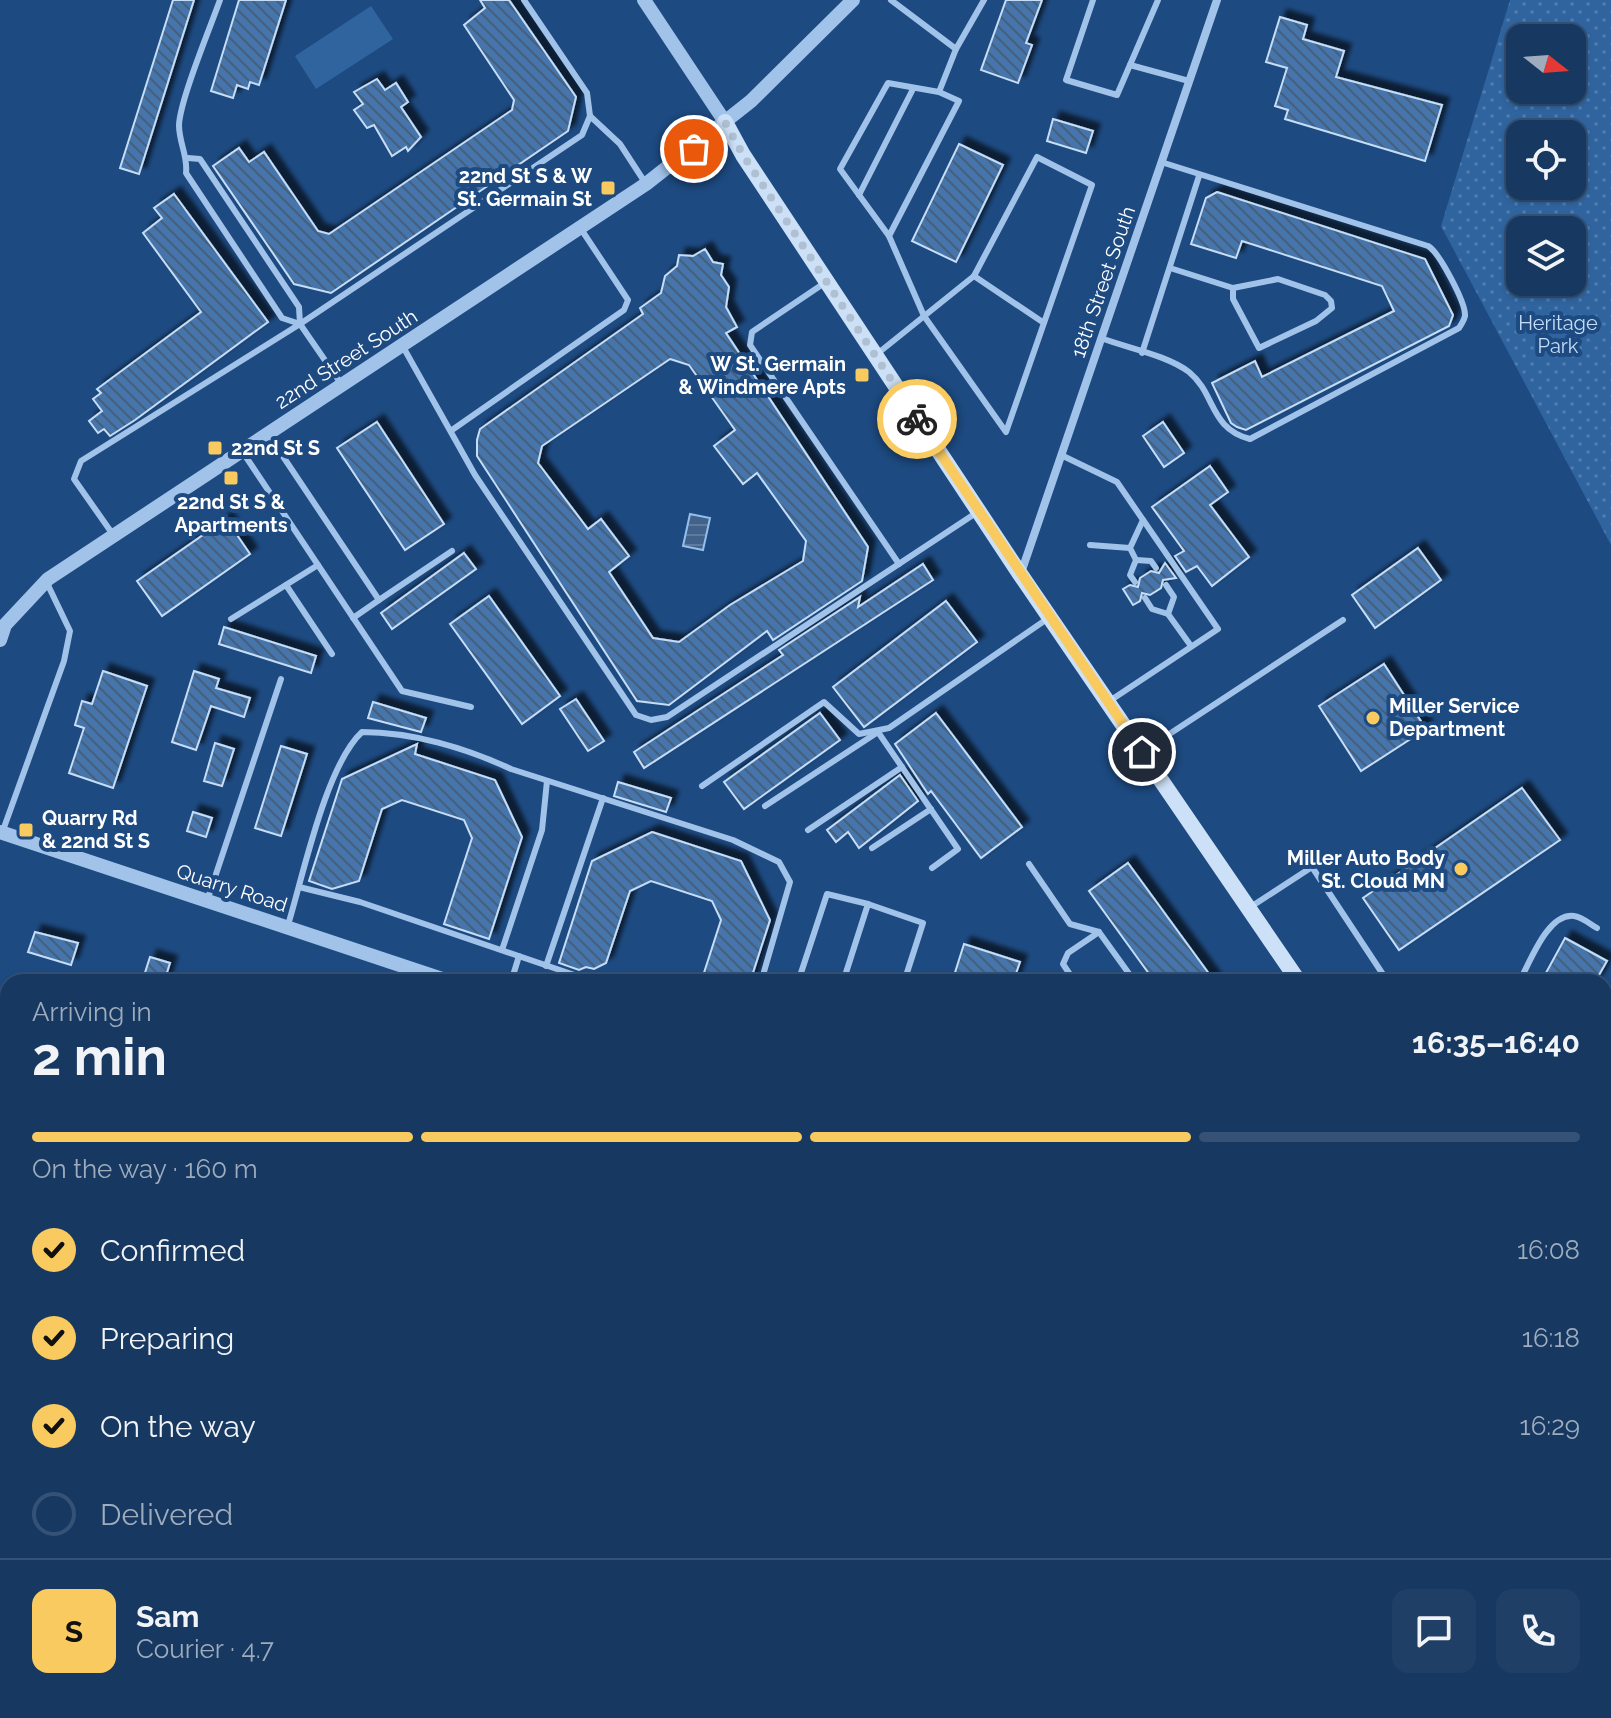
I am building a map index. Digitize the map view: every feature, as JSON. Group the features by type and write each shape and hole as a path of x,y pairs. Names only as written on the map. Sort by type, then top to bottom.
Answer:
{"main road":[{"path":"725,122 826,282 1020,574 1294,974"}],"street":[{"path":"644,0 725,122"},
{"name":"22nd Street South","path":"0,640 5,625 46,581 646,184 725,122 853,0"},
{"name":"18th Street South","path":"1020,574 1217,0"},
{"name":"Quarry Road","path":"1,833 427,974"}],"lane":[{"path":"220,0 179,123 181,145 188,158 186,173 282,318 300,324"},
{"path":"114,536 74,479 81,461 300,324 582,135 590,116 587,93 524,0"},
{"path":"891,0 956,49"},
{"path":"939,92 956,49 984,0"},
{"path":"1093,0 1066,80 1117,95 1158,0"},
{"path":"1130,65 1189,81"},
{"path":"875,356 924,316 974,276 1037,157 1092,185 1006,432 924,316 889,236 840,169 888,83 939,92 959,101 889,236"},
{"path":"859,195 913,89"},
{"path":"590,116 620,144 646,184"},
{"path":"188,158 200,159 299,307 300,324 342,385"},
{"path":"1101,338 1186,370 1231,433 1250,439 1459,328 1465,314 1436,250 1428,246 1161,162"},
{"path":"1142,353 1199,176"},
{"path":"452,430 624,310 628,300 581,229"},
{"path":"1170,268 1233,288 1278,279 1325,295 1331,301 1332,308 1316,321 1259,348 1233,299 1233,288"},
{"path":"974,276 1044,323"},
{"path":"826,282 752,332 750,345 899,564"},
{"path":"402,345 475,475 636,715 651,720 667,717 979,512"},
{"path":"268,434 379,600"},
{"path":"242,451 402,691 471,707"},
{"path":"1061,455 1117,482 1218,629 1108,702"},
{"path":"1130,548 1143,520"},
{"path":"1090,545 1130,548"},
{"path":"1130,548 1136,560 1130,575 1135,582"},
{"path":"353,618 452,551"},
{"path":"1136,560 1151,561 1156,568"},
{"path":"231,619 318,565"},
{"path":"1,833 64,661 70,631 46,581"},
{"path":"286,585 332,654"},
{"path":"1166,585 1174,597 1168,614"},
{"path":"1145,598 1152,609 1168,614 1191,646"},
{"path":"765,806 1050,617"},
{"path":"1142,752 1343,620"},
{"path":"207,901 281,679"},
{"path":"702,786 824,702 831,705 851,730 859,734 878,732"},
{"path":"287,927 348,744 362,732 390,732 482,756 547,781 733,840 779,862 790,882 763,974"},
{"path":"878,732 958,849 932,868"},
{"path":"808,830 902,767"},
{"path":"502,950 542,830 547,781"},
{"path":"546,966 603,798"},
{"path":"872,848 931,809"},
{"path":"1029,864 1070,924 1099,932 1129,974"},
{"path":"1249,908 1312,867 1383,974"},
{"path":"299,887 360,902 570,974"},
{"path":"801,974 827,894 923,923 907,974"},
{"path":"846,974 868,904"},
{"path":"1524,974 1551,926 1565,917 1577,916 1597,928"},
{"path":"1070,974 1063,964 1068,953 1099,932"},
{"path":"513,974 519,956"}],"green space":[{"name":"Heritage Park","path":"1510,0 1611,0 1611,545 1441,226"},
{"path":"371,6 393,39 316,89 295,56"}],"shaded area":[{"path":"690,514 710,518 703,550 683,546"}],"building":[{"path":"173,0 194,0 139,174 120,168"},
{"path":"239,0 286,0 259,85 250,82 248,89 237,85 233,98 211,91"},
{"path":"480,0 509,0 576,97 568,131 331,293 294,284 213,166 239,148 249,162 264,152 318,231 329,234 512,110 514,100 464,25 485,8"},
{"path":"1006,0 1042,0 1026,43 1032,45 1018,83 981,70"},
{"path":"1280,17 1307,25 1303,39 1344,51 1336,77 1442,105 1425,161 1285,119 1288,110 1275,106 1287,68 1266,62"},
{"path":"377,79 385,90 396,83 408,102 401,107 421,137 408,151 406,147 392,156 374,125 367,128 354,110 363,104 354,92"},
{"path":"1053,119 1093,131 1086,153 1047,141"},
{"path":"959,144 1003,165 956,262 912,241"},
{"path":"1217,192 1425,259 1453,315 1449,326 1246,430 1237,427 1231,423 1212,383 1255,361 1262,377 1394,311 1382,286 1242,241 1236,258 1191,244 1206,198"},
{"path":"174,194 268,322 135,420 110,436 104,429 98,433 89,421 102,411 93,399 101,393 97,389 201,312 143,233 162,218 154,208"},
{"path":"705,249 713,262 723,264 721,275 729,287 726,307 737,327 726,333 868,547 862,581 773,640 767,631 669,705 637,701 477,456 477,440 480,429 643,314 640,308 661,293 665,276 677,266 679,255 693,256","holes":["670,359 689,365 735,430 714,446 743,484 757,473 806,541 803,561 730,605 679,642 653,638 609,572 629,556 601,519 588,529 538,463 542,446"]},
{"path":"377,422 444,524 405,550 337,448"},
{"path":"1163,422 1184,453 1164,467 1143,436"},
{"path":"1210,466 1228,492 1210,505 1249,557 1212,586 1197,566 1186,572 1175,556 1184,551 1152,507"},
{"path":"226,519 250,554 162,616 137,581"},
{"path":"1418,548 1441,580 1375,628 1352,595"},
{"path":"464,553 476,569 392,629 381,613"},
{"path":"1165,563 1176,578 1163,580 1161,588 1150,595 1142,593 1140,601 1133,605 1123,589 1130,585 1138,587 1140,578 1151,571 1159,573"},
{"path":"923,564 933,580 644,768 634,752 783,655 779,650 860,597 858,607"},
{"path":"489,596 560,696 522,724 450,624"},
{"path":"946,601 977,642 864,727 833,687"},
{"path":"224,627 316,656 311,673 219,644"},
{"name":"Miller Service Department","path":"1384,664 1426,729 1361,771 1319,706"},
{"path":"103,671 147,686 113,788 69,773 84,728 75,725 82,701 92,704"},
{"path":"194,671 219,679 216,688 250,698 244,717 211,706 196,750 172,742"},
{"path":"576,699 604,741 588,751 560,709"},
{"path":"373,702 426,718 421,732 368,718"},
{"path":"820,713 840,740 744,809 724,782"},
{"path":"936,713 1022,827 981,858 931,791 928,794 895,744"},
{"path":"215,743 234,749 222,786 204,781"},
{"path":"417,744 415,754 495,780 522,837 489,939 444,924 472,838 464,820 402,800 382,809 359,881 332,889 309,881 342,779"},
{"path":"281,746 307,754 281,836 255,828"},
{"path":"900,775 918,801 859,848 848,832 836,842 827,830"},
{"path":"618,782 671,798 666,812 614,796"},
{"name":"Miller Auto Body St. Cloud MN","path":"1522,788 1560,840 1399,950 1363,898"},
{"path":"193,812 212,818 206,837 187,831"},
{"path":"652,832 741,861 770,920 753,974 704,974 721,920 712,901 651,881 630,891 606,963 594,969 586,967 579,970 559,963 592,861"},
{"path":"1128,863 1209,974 1149,974 1089,891"},
{"path":"35,932 78,943 71,965 28,952"},
{"path":"1565,938 1607,961 1600,974 1545,974"},
{"path":"964,944 1020,962 1016,974 955,974"},
{"path":"150,957 170,963 167,974 145,974"}],"way so far":[{"path":"694,149 725,122 743,155 917,419"}],"place":[{"name":"22nd St S & W St. Germain St","path":"608,188"},
{"name":"W St. Germain & Windmere Apts","path":"862,375"},
{"name":"22nd St S","path":"215,448"},
{"name":"22nd St S & Apartments","path":"231,478"},
{"name":"Miller Service Department","path":"1373,718"},
{"name":"Quarry Rd & 22nd St S","path":"26,830"},
{"name":"Miller Auto Body St. Cloud MN","path":"1461,869"}],"route":[{"path":"917,419 1142,752"}]}
